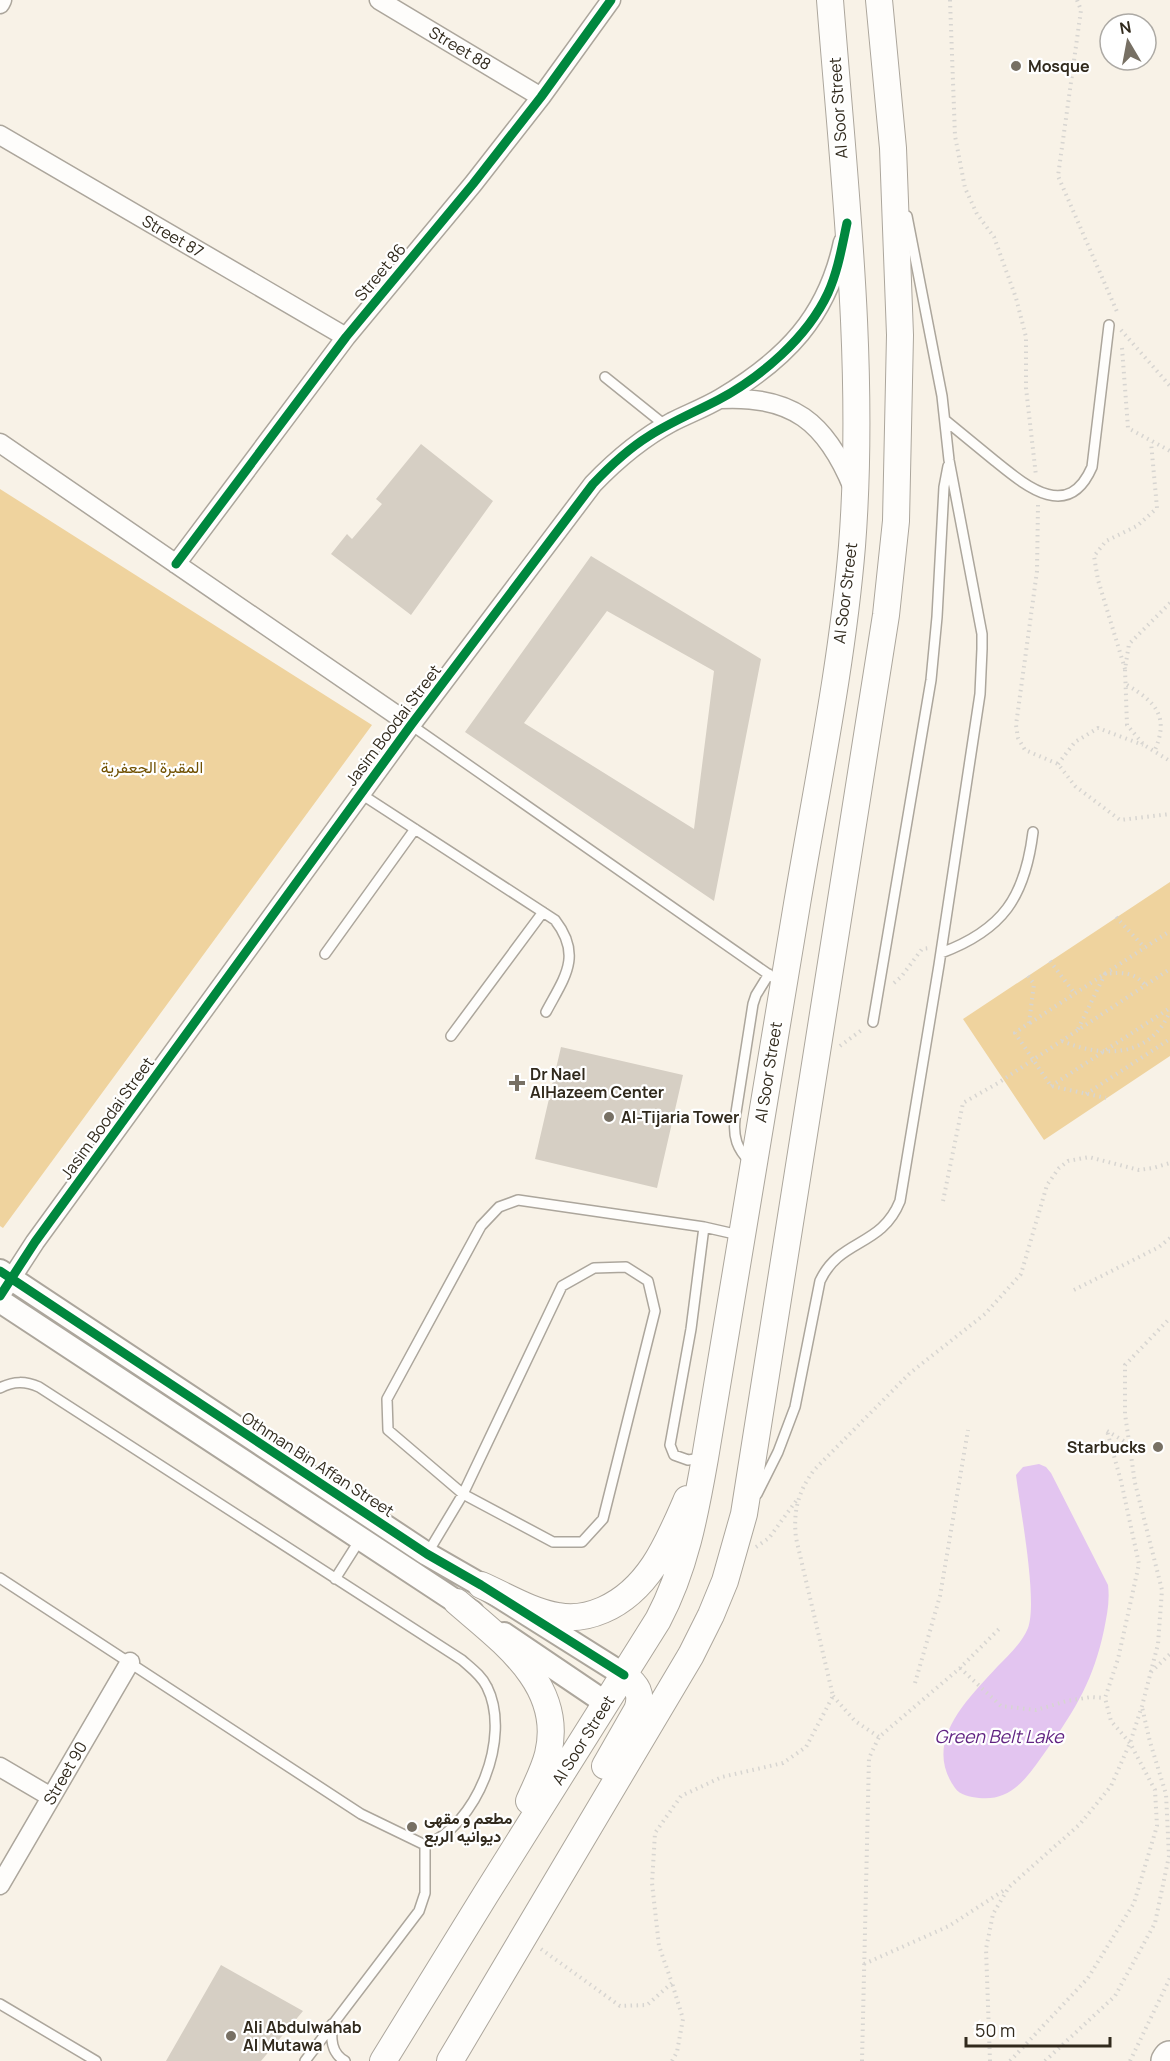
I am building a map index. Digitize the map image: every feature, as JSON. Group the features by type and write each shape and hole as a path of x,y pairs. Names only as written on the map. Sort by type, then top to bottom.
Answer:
{"main road":[{"name":"Al Soor Street","path":"383,2061 658,1620 672,1595 690,1534 705,1458 753,1165 776,979 833,691 847,592 855,493 855,396 847,223 830,0"},
{"path":"450,2061 672,1686 711,1615 725,1581 744,1514 886,615 896,521 900,335 893,148 879,0"},
{"path":"481,1585 560,1617 589,1615 609,1607 638,1587 652,1568 673,1532 705,1458"},
{"path":"457,1602 522,1660 540,1686 550,1716 550,1742 545,1765 486,1894"},
{"path":"566,1866 588,1800 640,1701 634,1683 624,1676"},
{"path":"606,1703 621,1711 635,1713 648,1710 656,1705 672,1686"}],"street":[{"name":"Street 86","path":"176,564 346,337 473,184 541,97 611,0"},
{"name":"Street 88","path":"384,1 541,97"},
{"name":"Street 87","path":"0,135 346,337"},
{"name":"Jasim Boodai Street","path":"4,1282 411,725 594,484 617,460 646,438 720,399 772,362 812,320 821,306 834,278 847,223"},
{"name":"Jasim Boodai Street","path":"720,399 769,401 782,405 808,421 828,440 845,468 855,493"},
{"name":"Jasim Boodai Street","path":"0,443 411,725"},
{"name":"Othman Bin Affan Street","path":"4,1282 427,1554 481,1585 624,1676"},
{"path":"0,1301 361,1538 606,1703"},
{"name":"Street 90","path":"0,1885 130,1662"},
{"path":"0,1767 51,1797"}],"lane":[{"path":"744,1514 768,1473 795,1407 820,1281 825,1271 840,1255 890,1222 900,1201 980,694 982,634 949,460 933,348 893,148"},
{"path":"945,420 1038,492 1061,496 1072,492 1088,477 1092,467 1109,325"},
{"path":"605,377 666,426"},
{"path":"873,1022 929,690 937,617 944,487 949,460"},
{"path":"411,725 776,979"},
{"path":"361,794 555,920 563,931 570,949 568,970 546,1012"},
{"path":"325,954 415,829"},
{"path":"941,950 963,945 983,933 1000,917 1014,899 1024,878 1033,832"},
{"path":"451,1036 543,912"},
{"path":"427,1554 463,1494 562,1286 594,1268 626,1267 648,1281 655,1311 603,1519 582,1542 553,1542 463,1494 388,1430 387,1399 481,1226 499,1207 518,1200 704,1227 741,1235"},
{"path":"704,1227 691,1329 670,1445 674,1455 688,1460 705,1458"},
{"path":"0,1388 18,1382 39,1387 462,1660 481,1677 488,1688 496,1728 490,1758 479,1791 471,1806 450,1832 437,1841 425,1845 361,1814 0,1578"},
{"path":"335,1579 361,1538"},
{"path":"305,2061 419,1911 424,1893 425,1845"},
{"path":"0,2004 96,2061"},
{"path":"332,2024 335,2051 345,2061"}],"path":[{"path":"950,0 955,136 965,188 977,214 994,237 1016,298 1026,337 1026,388 1038,492 1037,571 1016,725 1018,738 1025,750 1058,764 1075,786 1120,820 1170,814"},
{"path":"1077,0 1081,10 1058,176 1120,318"},
{"path":"1170,386 1121,330 1128,428 1170,451"},
{"path":"1125,669 1098,580 1094,556 1106,541 1137,526 1157,508 1151,441"},
{"path":"1170,603 1129,644 1125,669 1127,725 1144,745 1170,761"},
{"path":"1126,685 1149,699 1161,712 1164,724 1163,733 1154,752"},
{"path":"1058,764 1075,742 1098,728 1144,745"},
{"path":"1116,917 1145,948"},
{"path":"1106,1098 1051,1086 1015,1033 1170,932"},
{"path":"877,996 901,977 922,949 941,950"},
{"path":"1050,961 1075,994"},
{"path":"942,1201 963,1103 1170,969"},
{"path":"1105,974 1126,972 1140,979 1145,985"},
{"path":"1077,1030 1105,974"},
{"path":"1028,976 1034,984 1029,1023"},
{"path":"1061,1041 1101,1053 1119,1051 1144,1043 1165,1022 1170,1010"},
{"path":"1051,1086 1170,1010"},
{"path":"814,1067 873,1022"},
{"path":"1086,1094 1170,1039"},
{"path":"879,1737 855,1721 833,1696 796,1538 794,1519 803,1485 814,1470 910,1373 985,1314 1022,1274 1047,1185 1059,1168 1068,1161 1089,1157 1138,1170 1170,1162"},
{"path":"1074,1290 1159,1247 1170,1238"},
{"path":"864,1964 949,1926 1009,1887 1080,1824 1112,1786 1130,1743 1151,1672 1158,1644 1162,1590 1135,1483 1125,1414 1125,1365 1170,1318"},
{"path":"915,1683 940,1596 968,1430"},
{"path":"1010,2061 1088,1978 1134,1903 1157,1826 1155,1790 1130,1743 1111,1721 1105,1698 1118,1659 1139,1564 1121,1481 1107,1431 1129,1444"},
{"path":"735,1549 748,1550 760,1546 797,1501"},
{"path":"862,2061 869,1758 879,1737 960,1668 999,1629"},
{"path":"1151,1672 1170,1654"},
{"path":"960,1668 1001,1706 1036,1710 1067,1701 1091,1697 1105,1698"},
{"path":"672,2061 677,2052 683,2019 659,1946 651,1883 655,1833 681,1796 722,1777 783,1763 806,1748 833,1696"},
{"path":"1045,2061 1115,1996 1155,1923 1169,1856 1166,1794 1142,1706"},
{"path":"990,2061 986,1948 993,1914 1009,1887"},
{"path":"524,1936 620,2006 647,2005 672,1983"},
{"path":"1130,2061 1170,1978"}],"green space":[{"name":"المقبرة الجعفرية","path":"0,489 372,725 3,1228 0,1226"},
{"path":"1170,882 1170,1056 1044,1140 963,1019"}],"water":[{"name":"Green Belt Lake","path":"1039,1464 1051,1473 1108,1585 1104,1630 1095,1663 1083,1692 1035,1767 1011,1791 991,1798 972,1797 962,1794 955,1788 946,1771 943,1754 946,1738 952,1723 973,1693 1014,1649 1028,1628 1031,1615 1030,1576 1016,1475 1023,1467"}],"building":[{"path":"421,444 493,501 411,615 331,554 347,534 352,539 382,504 376,499"},
{"path":"591,556 761,659 714,901 465,732","holes":["607,611 714,671 694,829 524,723"]},
{"name":"Al-Tijaria Tower","path":"561,1047 683,1075 657,1188 535,1159"},
{"name":"Ali Abdulwahab Al Mutawa","path":"221,1965 303,2011 261,2061 166,2061"}],"cycle path":[{"path":"176,564 346,337 473,184 541,97 611,0"},
{"path":"0,1296 35,1242 411,725 593,484 619,458 641,441 734,391 766,368 795,341 819,310 828,293 837,267 847,223"},
{"path":"0,1271 427,1554 481,1585 624,1675"}],"place":[{"name":"Mosque","path":"1016,66"},
{"name":"Dr Nael AlHazeem Center","path":"517,1083"},
{"name":"Al-Tijaria Tower","path":"609,1117"},
{"name":"Starbucks","path":"1158,1447"},
{"name":"مطعم و مقهى ديوانيه الربع","path":"412,1827"},
{"name":"Ali Abdulwahab Al Mutawa","path":"231,2036"}]}
